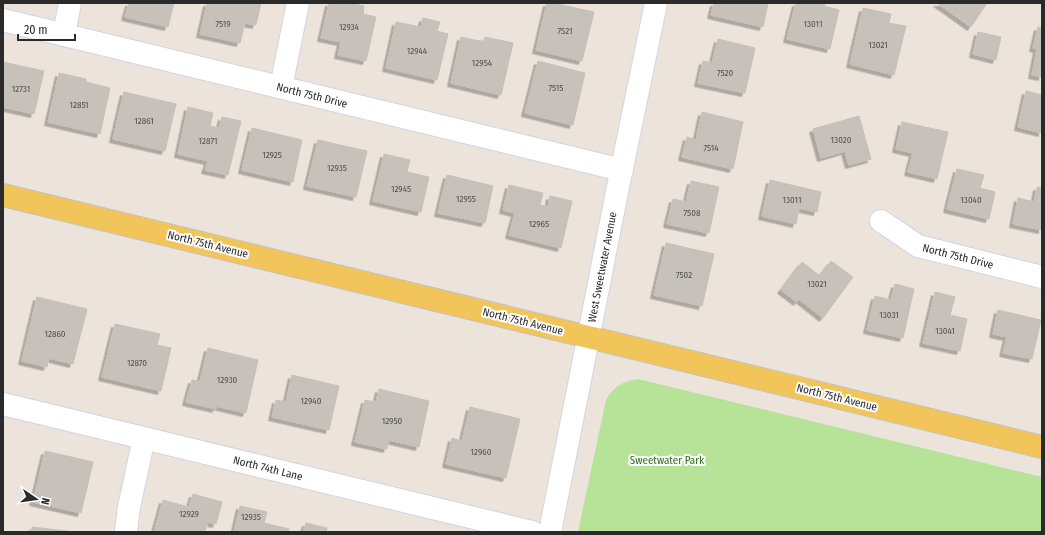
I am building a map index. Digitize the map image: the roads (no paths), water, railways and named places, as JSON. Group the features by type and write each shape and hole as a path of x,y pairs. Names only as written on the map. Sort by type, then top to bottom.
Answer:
{"main road":[{"name":"North 75th Avenue","path":"3,195 1042,447"}],"street":[{"path":"64,35 70,3"},
{"path":"281,87 298,3"},
{"name":"West Sweetwater Avenue","path":"550,532 656,3"},
{"name":"North 75th Drive","path":"3,20 622,170"},
{"name":"North 75th Drive","path":"881,221 918,246 1042,277"},
{"name":"North 74th Lane","path":"3,404 532,532"},
{"path":"126,532 129,508 144,438"}],"park label":[{"name":"Sweetwater Park","path":"667,460"}]}
